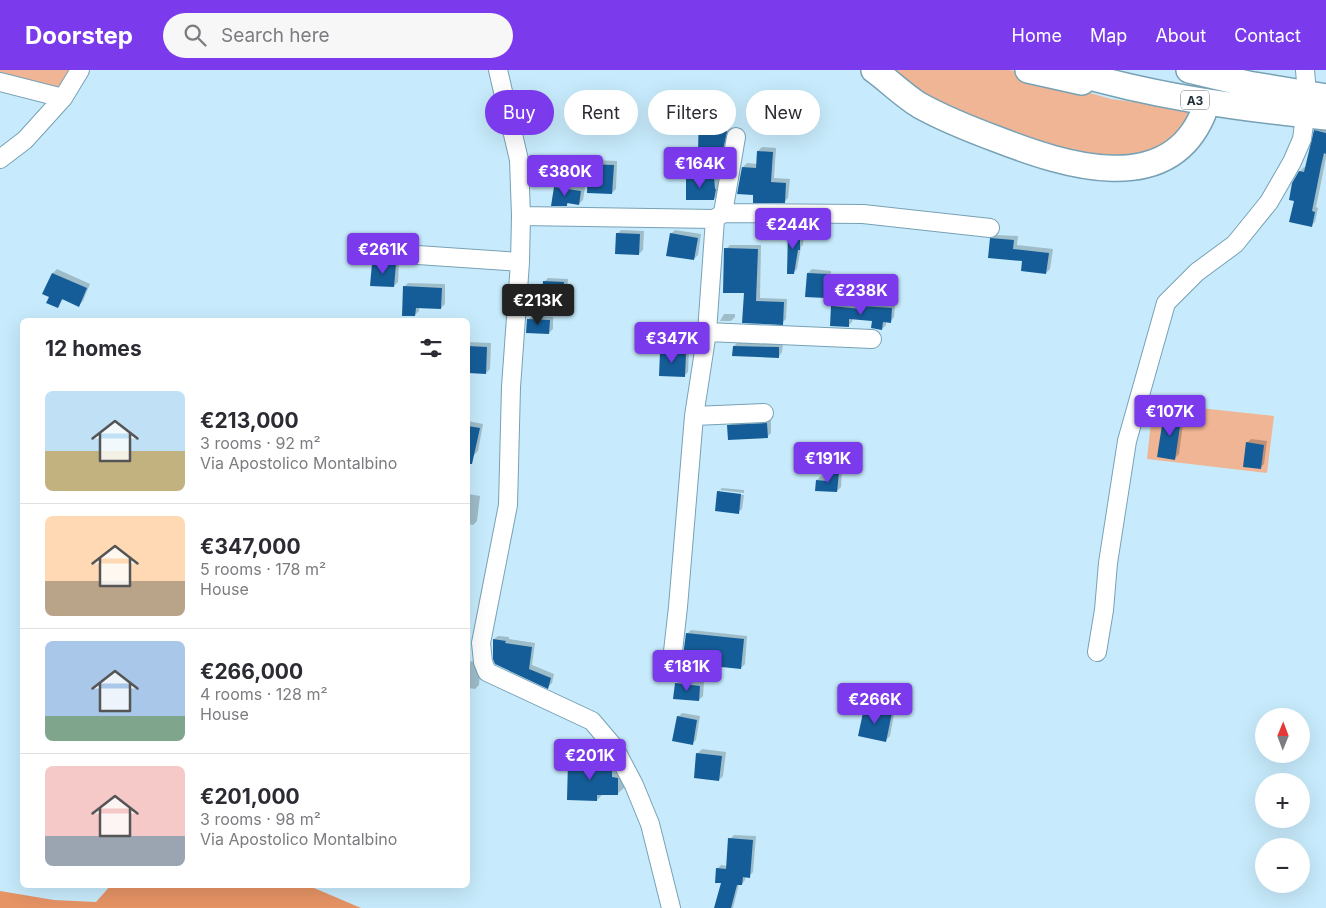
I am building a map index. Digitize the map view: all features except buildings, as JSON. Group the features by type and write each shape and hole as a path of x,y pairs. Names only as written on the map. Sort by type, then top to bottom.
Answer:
{"highway":[{"name":"A3","path":"861,70 919,105 1024,150 1071,163 1108,169 1144,165 1172,154 1197,128 1203,114"},
{"name":"A3","path":"874,70 919,105"},
{"name":"A3","path":"1028,70 1087,84 1137,89"},
{"name":"A3","path":"1066,70 1137,89 1315,120"},
{"name":"A3","path":"1189,70 1248,84 1326,97"}],"street":[{"path":"0,159 25,140 63,98 80,70"},
{"path":"498,70 519,160 520,262 511,386 508,505 481,643 475,660 487,672 592,721 614,747 634,785 650,824 671,908"},
{"path":"0,82 63,98"},
{"path":"1097,652 1126,442 1166,303 1197,272 1235,244 1269,202 1292,162 1302,139 1315,120"},
{"path":"671,670 694,416 707,332 719,216 736,137"},
{"path":"521,216 863,214 990,228"},
{"path":"373,252 520,262"},
{"path":"707,332 872,339"},
{"path":"694,416 764,413"}],"shaded area":[{"path":"0,70 72,70 58,91 0,76"},
{"path":"891,70 1010,70 1111,99 1189,109 1194,113 1174,141 1130,158 1091,156 1051,147 994,126 932,99"},
{"path":"1153,403 1274,416 1267,473 1147,459"},
{"path":"108,888 314,888 361,908 0,908 0,891 54,900 96,902"}]}
